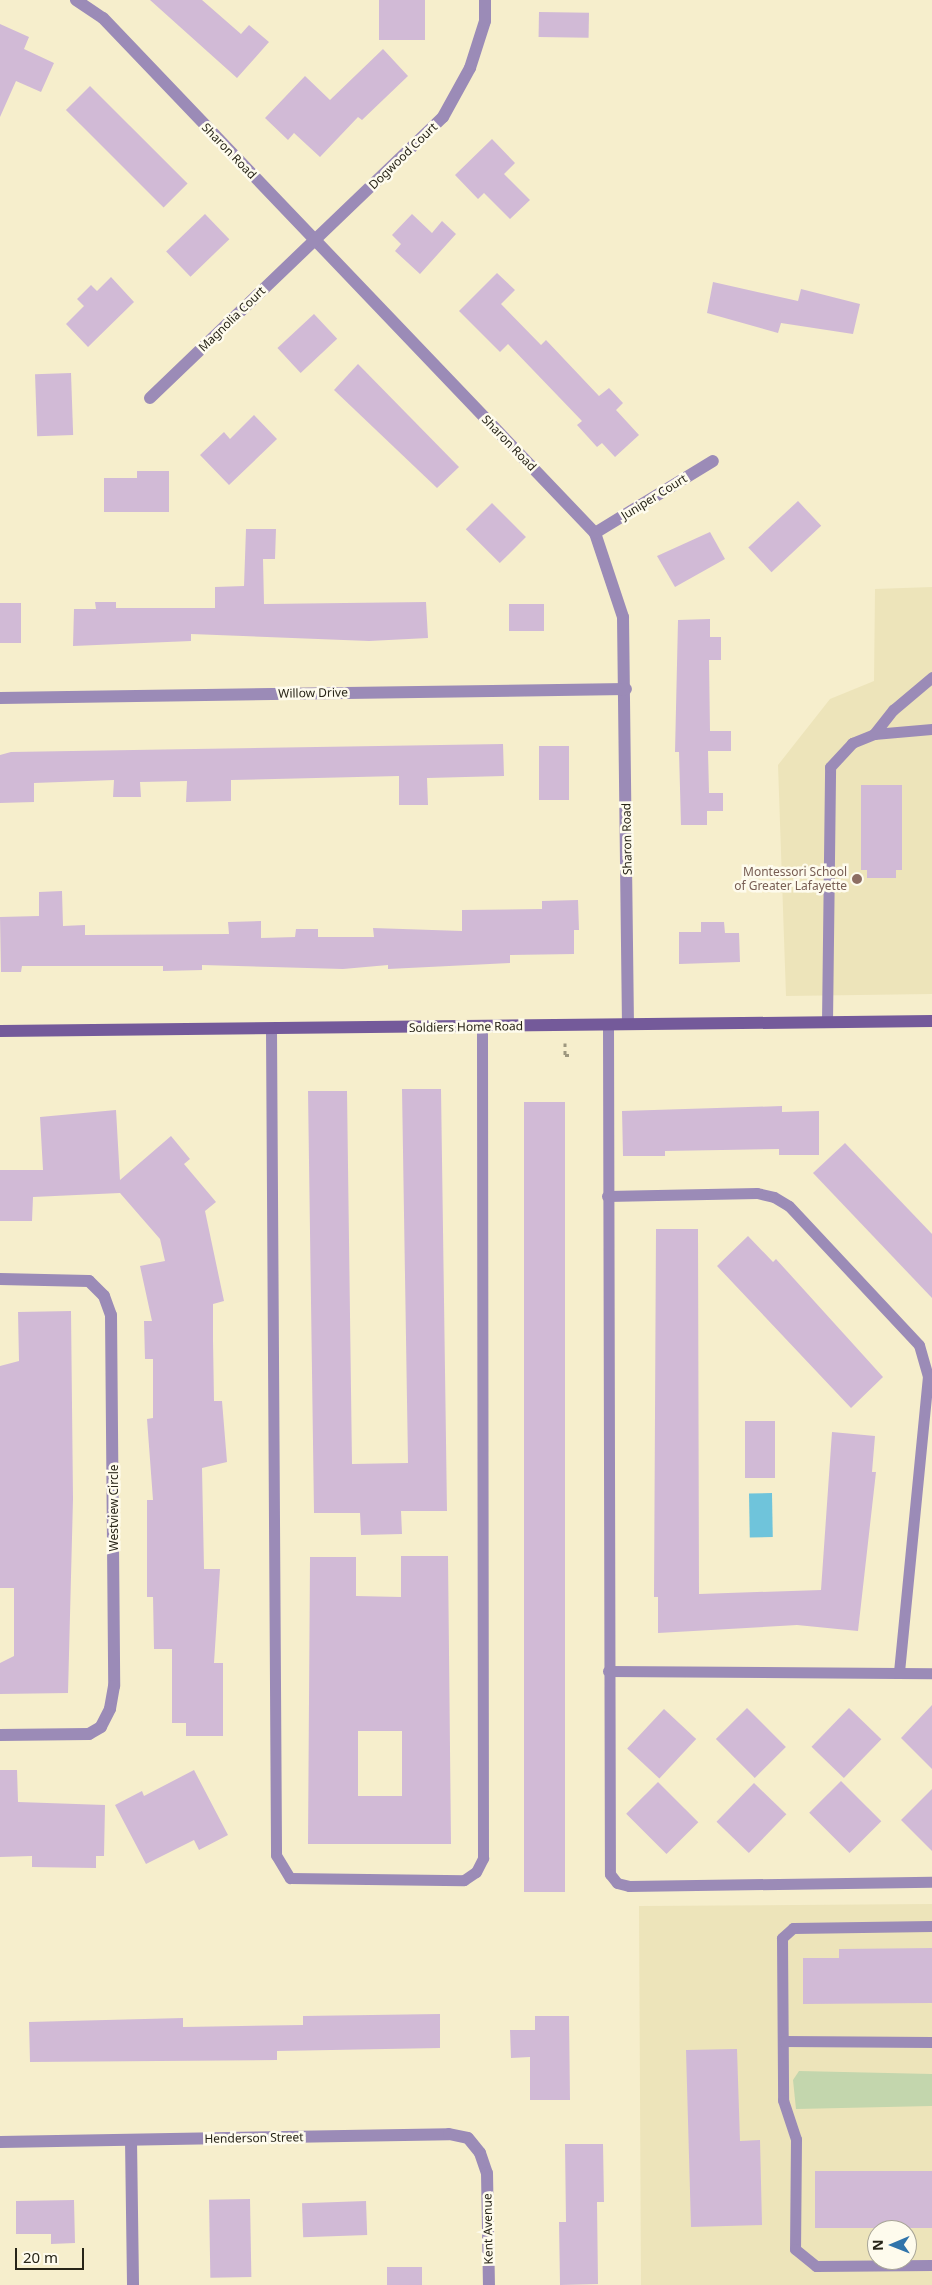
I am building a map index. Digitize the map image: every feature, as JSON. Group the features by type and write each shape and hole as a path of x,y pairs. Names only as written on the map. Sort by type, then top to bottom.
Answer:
{"street":[{"name":"Sharon Road","path":"76,0 103,18 595,533 623,617 626,689 628,1024"},
{"name":"Dogwood Court","path":"314,240 443,117 470,68 485,21 486,0"},
{"name":"Magnolia Court","path":"150,398 314,240"},
{"name":"Juniper Court","path":"595,533 712,461"},
{"name":"Willow Drive","path":"0,698 626,689"},
{"name":"Soldiers Home Road","path":"0,1031 271,1030 932,1021"},
{"name":"Westview Circle","path":"0,1279 89,1281 104,1296 111,1316 114,1686 110,1709 101,1727 89,1734 0,1735"},
{"name":"Henderson Street","path":"0,2142 449,2134 468,2138 480,2153 487,2173"},
{"path":"131,2140 133,2285"},
{"name":"Kent Avenue","path":"487,2173 489,2285"}],"lane":[{"path":"827,1022 827,780 837,756 874,734 893,710 932,677"},
{"path":"874,734 932,729"},
{"path":"608,1024 608,1671 610,1874 617,1883 932,1882"},
{"path":"271,1030 276,1855 290,1878 464,1880 476,1872 483,1858 482,1027"},
{"path":"608,1196 757,1193 774,1197 789,1206 919,1345 928,1376 899,1672"},
{"path":"608,1671 932,1673"},
{"path":"932,1926 786,1931 782,1938 783,2100 796,2139 796,2249 816,2266 932,2265"},
{"path":"784,2041 932,2042"}],"path":[{"path":"565,1040 565,1055 573,1055"}],"shaded area":[{"name":"Montessori School of Greater Lafayette","path":"932,587 932,994 786,996 778,765 830,699 874,681 875,589"},
{"path":"932,1904 932,2285 641,2285 639,1906"}],"green space":[{"path":"799,2071 932,2074 932,2106 796,2109 793,2080"}],"water":[{"path":"749,1493 772,1493 773,1537 750,1537"}],"building":[{"path":"150,0 202,0 241,34 249,25 269,42 237,78"},
{"path":"379,0 425,0 425,40 379,40"},
{"path":"539,12 589,13 589,38 539,37"},
{"path":"0,24 29,37 24,49 54,63 41,92 16,81 0,117"},
{"path":"383,49 408,76 362,120 358,117 320,157 294,133 288,140 265,118 305,76 330,100"},
{"path":"90,86 188,184 164,208 66,110"},
{"path":"492,139 515,163 504,174 530,200 510,219 484,193 478,199 455,175"},
{"path":"205,214 229,239 190,277 166,252"},
{"path":"412,214 432,233 442,221 456,234 420,274 395,251 401,244 392,235"},
{"path":"497,273 515,290 501,304 541,345 546,340 599,396 609,388 623,403 616,410 639,435 615,457 602,443 597,447 577,425 582,421 508,344 500,352 459,311"},
{"path":"111,277 134,302 88,347 66,324 84,306 77,299 91,285 97,291"},
{"path":"713,282 798,301 801,289 860,304 853,334 781,323 778,333 707,313"},
{"path":"314,314 337,339 301,373 277,348"},
{"path":"358,364 459,467 437,488 334,390"},
{"path":"71,373 73,435 37,436 35,374"},
{"path":"254,415 277,439 229,485 200,455 224,432 230,439"},
{"path":"137,471 169,471 169,512 104,512 104,478 137,478"},
{"path":"798,501 821,526 771,572 748,547"},
{"path":"492,503 526,537 500,563 466,529"},
{"path":"246,529 276,529 275,559 263,559 264,604 426,602 428,638 369,641 191,634 191,641 73,646 74,609 96,609 95,602 116,602 116,608 215,608 215,587 244,586"},
{"path":"710,532 725,559 675,587 657,556"},
{"path":"0,603 21,603 21,643 0,643"},
{"path":"509,604 544,604 544,631 509,631"},
{"path":"710,619 710,637 721,637 721,660 709,660 710,731 731,731 731,751 708,751 709,793 723,793 723,811 707,811 707,825 681,825 679,752 675,752 678,620"},
{"path":"503,744 504,776 427,778 428,805 399,805 399,776 231,780 231,801 186,802 187,781 140,782 141,797 113,797 114,780 34,783 34,802 0,803 0,755 11,752"},
{"path":"539,746 569,746 569,800 539,800"},
{"path":"861,785 902,785 902,870 896,870 896,878 867,878 867,870 861,870"},
{"path":"62,891 63,926 85,925 85,935 229,934 228,922 261,921 261,938 295,937 296,929 318,929 318,937 374,937 373,928 462,931 462,910 542,909 542,901 578,900 579,930 574,930 574,954 510,955 510,963 388,969 388,965 343,969 202,965 202,970 163,971 163,966 22,966 21,972 1,972 0,917 39,916 39,892"},
{"path":"701,922 724,922 725,933 739,933 740,962 679,964 679,932 701,932"},
{"path":"402,1089 441,1089 447,1511 401,1511 402,1534 361,1535 360,1513 314,1513 308,1091 347,1091 352,1464 408,1463"},
{"path":"524,1102 565,1102 565,1892 524,1892"},
{"path":"782,1106 782,1112 819,1111 819,1155 779,1155 779,1149 665,1151 665,1156 623,1156 622,1111"},
{"path":"116,1110 120,1180 171,1136 190,1159 184,1164 216,1202 205,1211 224,1301 213,1304 214,1401 222,1401 227,1462 202,1468 204,1569 220,1569 214,1663 223,1663 223,1736 186,1736 186,1723 172,1723 172,1649 154,1649 153,1597 147,1597 147,1500 153,1500 147,1419 153,1418 153,1359 145,1359 144,1321 152,1321 140,1266 165,1261 160,1239 120,1193 33,1197 32,1221 0,1221 0,1170 43,1170 40,1117"},
{"path":"845,1143 932,1234 932,1298 813,1173"},
{"path":"656,1229 698,1229 699,1594 821,1590 832,1432 875,1436 872,1472 876,1472 858,1631 797,1625 658,1633 658,1597 654,1597"},
{"path":"748,1236 773,1262 776,1259 883,1377 851,1408 717,1266"},
{"path":"71,1311 73,1499 68,1693 0,1694 0,1663 14,1656 14,1588 0,1588 0,1366 19,1361 18,1312"},
{"path":"745,1421 775,1421 775,1478 745,1478"},
{"path":"401,1556 448,1556 451,1844 308,1844 310,1557 356,1557 356,1596 401,1597","holes":["358,1731 402,1731 402,1796 358,1796"]},
{"path":"932,1705 932,1769 901,1738"},
{"path":"747,1708 786,1747 755,1778 716,1739"},
{"path":"849,1708 881,1739 844,1778 811,1747"},
{"path":"664,1709 696,1739 659,1779 627,1748"},
{"path":"0,1770 17,1770 18,1802 105,1805 104,1856 96,1856 96,1868 32,1867 32,1856 0,1857"},
{"path":"194,1770 228,1835 199,1850 194,1840 146,1864 115,1805 142,1791 144,1796"},
{"path":"841,1781 881,1821 849,1853 809,1813"},
{"path":"658,1782 698,1822 666,1854 626,1814"},
{"path":"754,1783 786,1814 749,1853 716,1822"},
{"path":"932,1789 932,1851 901,1820"},
{"path":"932,1948 932,2003 803,2004 803,1958 839,1958 839,1949"},
{"path":"440,2014 440,2048 277,2051 277,2060 30,2062 29,2022 183,2018 183,2027 303,2025 303,2016"},
{"path":"535,2016 569,2016 570,2100 530,2100 530,2057 511,2058 510,2030 535,2030"},
{"path":"737,2049 740,2141 760,2140 762,2225 691,2227 686,2050"},
{"path":"565,2144 603,2144 604,2202 597,2202 598,2284 560,2285 559,2222 566,2222"},
{"path":"815,2171 932,2171 932,2228 917,2228 917,2220 867,2220 867,2228 815,2228"},
{"path":"250,2199 251,2277 210,2278 209,2200"},
{"path":"74,2200 75,2243 51,2244 51,2234 16,2234 16,2201"},
{"path":"366,2201 367,2235 303,2237 302,2203"},
{"path":"387,2267 422,2267 422,2285 387,2285"}],"place":[{"name":"Montessori School of Greater Lafayette","path":"857,879"}]}
